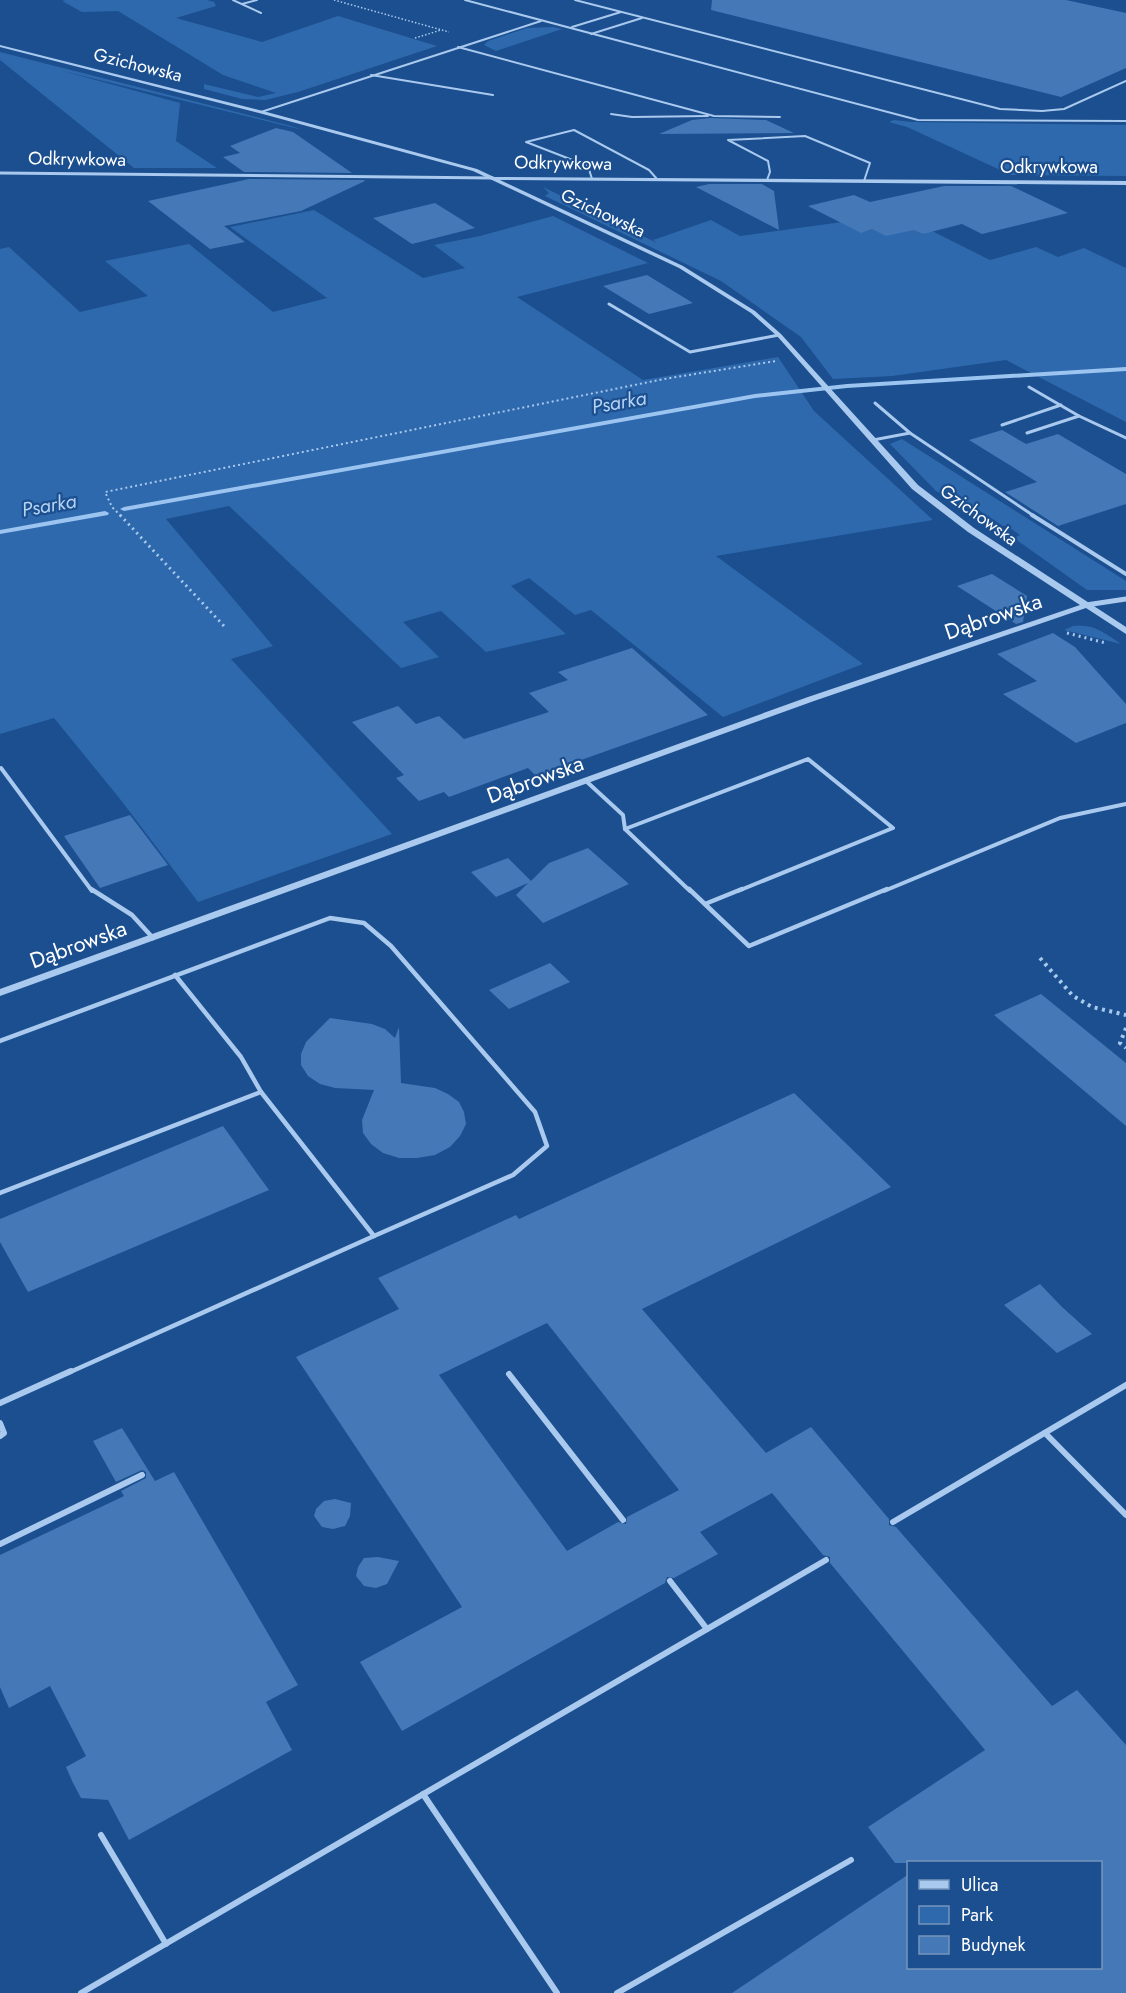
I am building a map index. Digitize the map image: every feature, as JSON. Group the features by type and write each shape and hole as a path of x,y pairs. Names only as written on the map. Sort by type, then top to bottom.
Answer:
{"street":[{"name":"Gzichowska","path":"0,46 433,157 493,178 681,267 753,312 779,335 915,487 971,530 1126,631"},
{"name":"Odkrywkowa","path":"0,173 1126,183"},
{"path":"1085,606 1126,599"},
{"name":"Dąbrowska","path":"0,993 811,699 1085,606"}],"lane":[{"path":"233,0 261,14"},
{"path":"242,4 257,0"},
{"path":"465,0 918,120 1126,121"},
{"path":"575,0 1000,109 1042,111 1064,109 1126,81"},
{"path":"570,28 621,12"},
{"path":"591,34 644,17"},
{"path":"261,112 541,21"},
{"path":"458,47 714,116"},
{"path":"371,75 493,95"},
{"path":"611,114 672,118 780,117"},
{"path":"592,178 588,166 526,142 574,130 649,170 657,179"},
{"path":"767,180 770,172 768,160 728,141 805,136 870,163 864,181"},
{"path":"609,304 690,352 779,335"},
{"path":"1029,387 1079,416 1126,438"},
{"path":"875,403 910,433 986,486 1126,574"},
{"path":"1002,425 1061,405"},
{"path":"1027,433 1079,416"},
{"path":"873,440 910,433"},
{"path":"625,829 808,759 893,828 705,904"},
{"path":"1,768 94,893 132,915 153,938"},
{"path":"586,781 623,815 625,829 749,945 1059,818 1126,804"},
{"path":"0,1041 330,918 364,923 391,946 536,1112 547,1146 513,1175 0,1403"},
{"path":"175,975 241,1057 261,1092 374,1236"},
{"path":"0,1193 261,1092"},
{"path":"509,1374 623,1520"},
{"path":"892,1522 1126,1385"},
{"path":"0,1423 4,1433 0,1436"},
{"path":"1045,1433 1126,1515"},
{"path":"0,1544 142,1474"},
{"path":"81,1993 826,1560"},
{"path":"670,1581 707,1629"},
{"path":"423,1794 557,1993"},
{"path":"100,1835 166,1944"},
{"path":"617,1993 851,1860"}],"path":[{"path":"334,0 478,40"},
{"path":"415,38 442,30"},
{"path":"224,626 112,507 105,492 664,379 801,359"},
{"path":"1065,632 1116,646"},
{"path":"1040,958 1073,996 1092,1007 1126,1015"},
{"path":"1126,1028 1120,1043 1126,1048"}],"green space":[{"path":"207,0 214,2 216,6 176,18 262,42 338,16 437,46 298,92 265,100 242,99 204,89 204,84 258,97 276,93 223,75 118,11 82,12 62,1"},
{"path":"527,28 562,29 496,51 484,45 488,41"},
{"path":"0,52 303,130 59,70 180,103 176,141 217,168 134,168 0,60"},
{"path":"894,120 1126,125 1126,176 1011,175 907,127 889,122"},
{"path":"543,187 657,243 653,240 711,220 740,236 871,218 914,222 990,260 1036,247 1058,257 1084,248 1126,268 1126,422 1006,360 892,376 833,379 801,337 721,281 545,196 549,193"},
{"path":"314,210 423,278 465,268 434,245 480,236 553,216 648,263 517,297 643,380 778,357 814,411 933,520 716,556 863,664 723,717 591,610 575,615 529,578 511,586 566,634 486,652 441,611 403,622 439,657 401,668 229,506 166,519 273,646 231,659 392,834 198,902 120,799 54,718 0,734 0,249 9,247 80,312 148,296 105,261 189,244 273,312 327,298 230,227"},
{"path":"902,439 1126,581 1126,590 1087,590 1014,538 1020,535 1007,526 1003,526 974,507 963,506 936,491 890,444"},
{"path":"1073,626 1093,627 1121,644 1064,630"}],"building":[{"path":"712,0 1066,0 1126,13 1126,68 1061,97 711,10"},
{"path":"710,118 766,120 794,133 659,134 692,120"},
{"path":"276,128 293,132 352,173 244,172 223,157 240,153 230,146"},
{"path":"249,179 365,181 301,211 224,226 245,242 210,249 148,201"},
{"path":"709,184 762,184 774,191 779,230 696,187"},
{"path":"944,186 1011,186 1068,213 982,234 962,224 923,234 914,230 886,236 872,229 861,233 808,206 854,195 870,202"},
{"path":"435,203 475,228 412,244 373,218"},
{"path":"647,275 693,303 649,314 603,286"},
{"path":"1002,430 1026,444 1058,434 1126,474 1126,504 1058,526 1005,492 1037,482 969,440"},
{"path":"992,574 1027,596 1023,622 1016,624 957,586"},
{"path":"1053,633 1075,647 1126,704 1126,723 1076,743 1003,694 1037,681 997,654"},
{"path":"632,648 708,715 536,776 528,768 449,797 444,792 419,801 396,778 404,775 352,722 398,706 416,724 439,716 464,739 549,712 529,693 568,680 558,672"},
{"path":"130,815 168,865 100,888 64,836"},
{"path":"588,848 629,884 543,923 516,895 528,883 496,897 471,872 508,858 531,881 549,863"},
{"path":"550,963 570,982 509,1009 489,990"},
{"path":"1041,994 1126,1063 1126,1126 994,1015"},
{"path":"330,1018 372,1024 385,1029 395,1038 399,1027 401,1083 435,1088 459,1102 464,1112 466,1124 460,1136 450,1147 435,1155 399,1158 383,1153 371,1144 363,1133 362,1120 374,1090 335,1088 320,1084 308,1076 301,1065 301,1054 306,1042"},
{"path":"794,1093 891,1187 642,1309 766,1453 811,1427 889,1519 889,1525 896,1527 1052,1706 1077,1690 1126,1745 1126,1993 732,1993 907,1875 907,1969 1102,1969 1102,1861 907,1861 907,1863 895,1863 868,1827 985,1750 830,1563 830,1557 823,1555 772,1493 700,1532 718,1554 674,1578 667,1577 665,1583 402,1731 360,1662 462,1607 296,1357 399,1309 378,1278 516,1215 519,1219","holes":["547,1323 679,1490 627,1517 626,1524 618,1522 567,1551 439,1375"]},
{"path":"223,1126 269,1190 28,1292 0,1242 0,1219"},
{"path":"1040,1284 1092,1334 1057,1353 1004,1305"},
{"path":"122,1428 155,1481 174,1472 298,1685 266,1702 292,1750 129,1840 108,1800 81,1798 73,1783 66,1767 86,1756 50,1686 9,1708 0,1687 0,1555 124,1496 121,1491 146,1478 146,1472 142,1470 116,1482 93,1441"},
{"path":"335,1499 351,1503 350,1516 345,1526 333,1529 322,1527 314,1516 316,1509 324,1501"},
{"path":"378,1557 399,1561 387,1584 376,1588 364,1586 356,1576 358,1567 364,1558"}],"waterway":[{"name":"Psarka","path":"124,509 755,396 847,386 1126,369"},
{"name":"Psarka","path":"0,532 105,513"}]}
